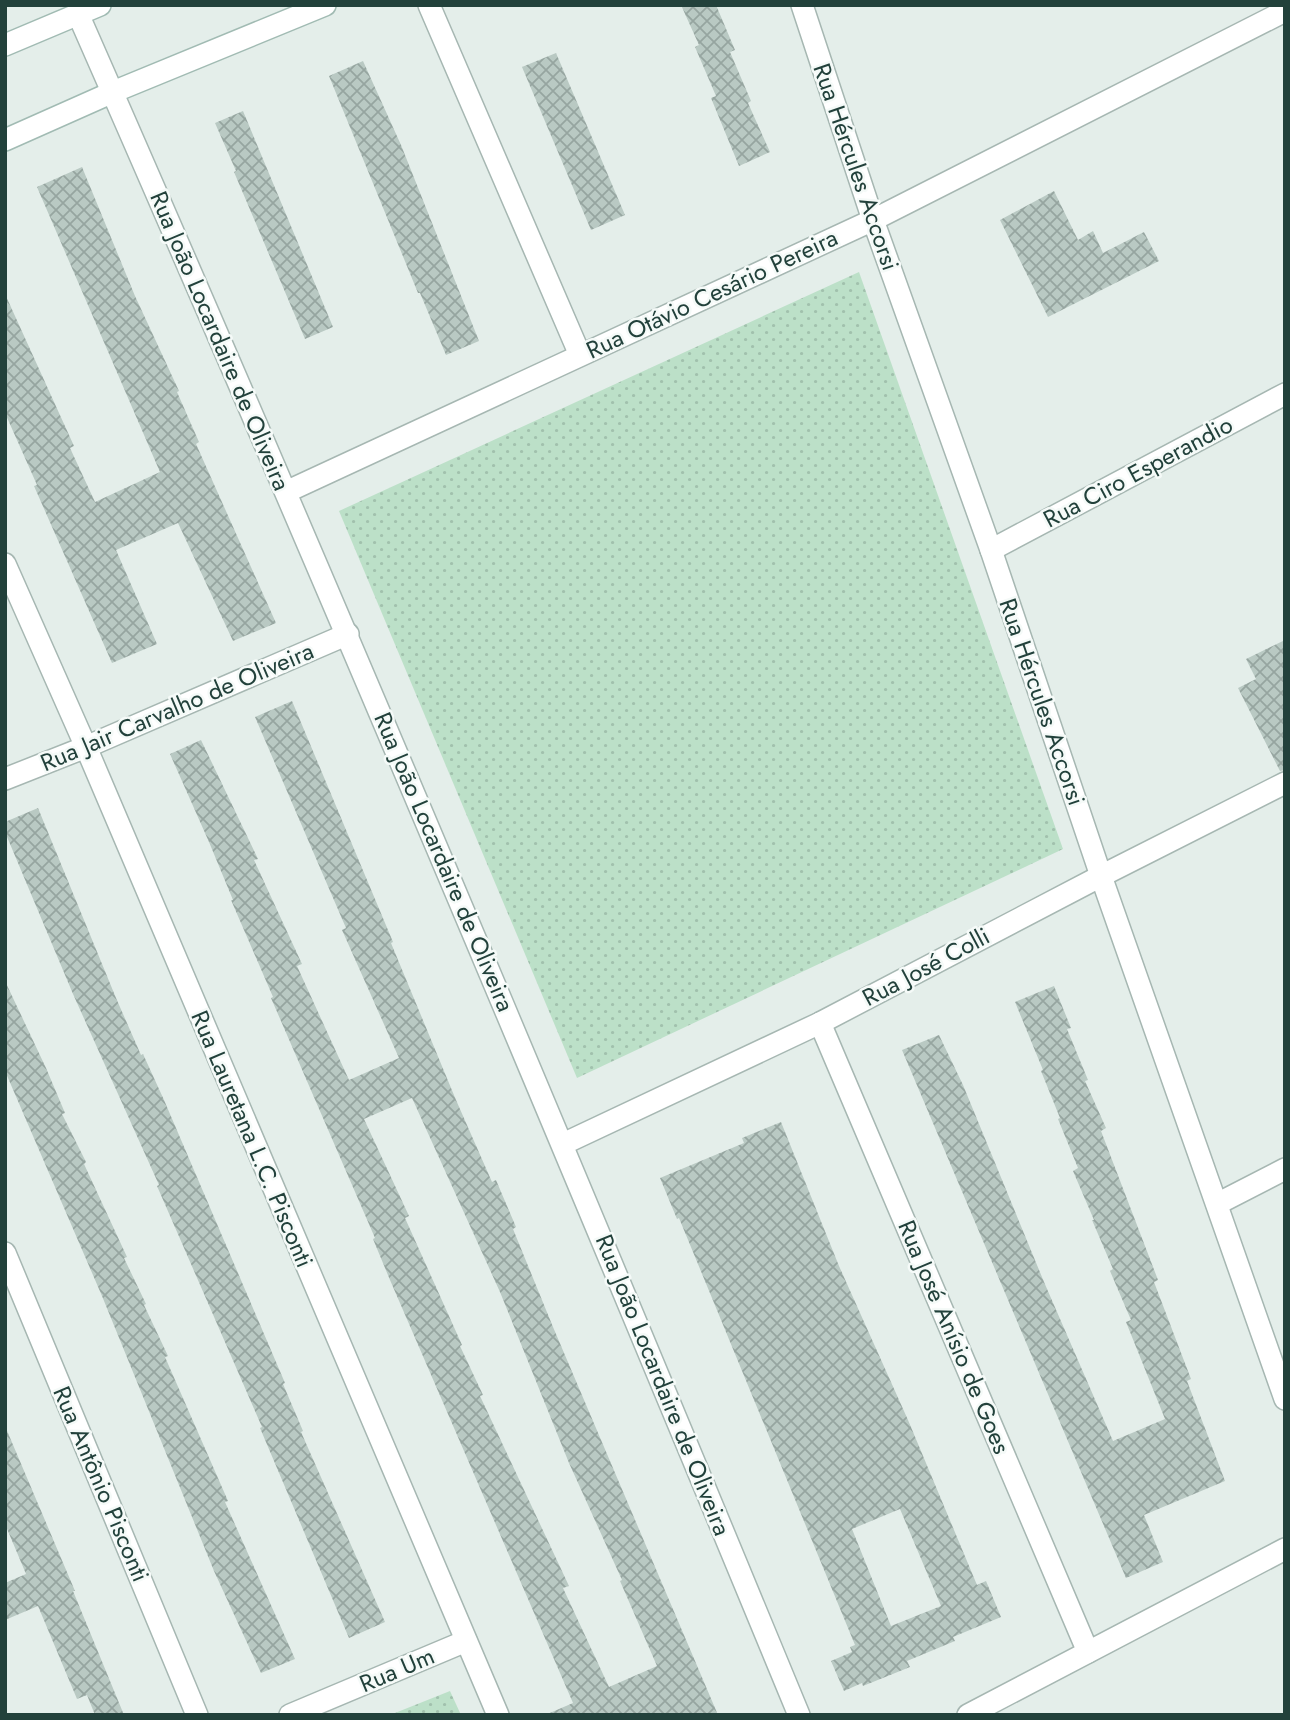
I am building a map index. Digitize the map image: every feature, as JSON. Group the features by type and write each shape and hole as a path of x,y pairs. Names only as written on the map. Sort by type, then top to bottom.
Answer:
{"street":[{"path":"5,45 100,5"},
{"path":"5,140 113,92 325,5"},
{"path":"429,5 580,355"},
{"name":"Rua Hércules Accorsi","path":"802,5 873,220 1285,1399"},
{"name":"Rua Otávio Cesário Pereira","path":"285,492 873,220 1285,11"},
{"name":"Rua João Locardaire de Oliveira","path":"78,14 348,634 564,1144 799,1715"},
{"name":"Rua Ciro Esperandio","path":"990,550 1285,394"},
{"name":"Rua Lauretana L.C. Pisconti","path":"5,564 86,747 498,1715"},
{"name":"Rua Jair Carvalho de Oliveira","path":"5,779 348,634"},
{"name":"Rua José Colli","path":"564,1144 820,1023 1285,783"},
{"name":"Rua José Anísio de Goes","path":"820,1023 1088,1652"},
{"path":"1217,1204 1285,1169"},
{"name":"Rua Antônio Pisconti","path":"5,1253 197,1715"},
{"path":"968,1715 1285,1549"},
{"name":"Rua Um","path":"290,1715 466,1641"}],"green space":[{"path":"859,272 1063,849 577,1078 339,511"},
{"path":"450,1691 461,1715 390,1715"}],"building":[{"path":"681,5 716,5 735,50 730,52 751,101 748,103 770,152 739,166 711,98 716,96 695,47 699,45"},
{"path":"556,53 625,215 591,230 522,67"},
{"path":"363,61 401,145 479,341 446,355 329,76"},
{"path":"243,111 333,327 305,339 215,123"},
{"path":"82,167 135,296 179,391 177,392 199,442 196,444 276,623 233,641 178,523 116,550 157,644 112,663 5,413 5,294 74,446 70,448 95,502 160,472 37,187"},
{"path":"1054,191 1078,240 1093,231 1103,253 1144,232 1159,261 1048,317 1000,220"},
{"path":"1285,640 1285,770 1280,771 1238,688 1256,679 1246,659"},
{"path":"292,701 456,1100 492,1182 496,1180 553,1327 718,1715 545,1715 573,1703 390,1280 373,1239 375,1238 271,998 273,997 209,842 170,754 201,740 258,859 254,860 302,964 297,966 349,1080 399,1058 342,930 346,928 255,717","holes":["412,1098 500,1292 569,1463 657,1666 609,1687 563,1588 569,1586 480,1396 483,1395 460,1346 462,1345 405,1218 409,1216 364,1119"]},
{"path":"38,808 116,998 164,1100 285,1383 283,1384 303,1431 301,1432 385,1622 349,1638 260,1428 262,1427 157,1186 159,1185 73,994 5,832 5,822"},
{"path":"5,981 46,1068 65,1113 62,1114 127,1257 124,1258 146,1304 144,1305 168,1356 165,1357 228,1501 225,1502 295,1659 261,1673 214,1571 102,1296 5,1071"},
{"path":"1054,986 1071,1028 1067,1029 1088,1080 1085,1081 1106,1128 1101,1131 1158,1280 1154,1282 1191,1379 1187,1381 1225,1481 1144,1515 1163,1562 1126,1578 902,1050 939,1035 963,1085 1113,1441 1165,1419 1126,1322 1131,1320 1073,1171 1078,1168 1015,1002"},
{"path":"781,1122 839,1266 908,1420 977,1585 986,1581 1001,1617 953,1637 955,1641 907,1661 910,1667 844,1691 831,1661 852,1652 850,1647 855,1645 679,1218 677,1219 660,1178 744,1143 742,1138","holes":["900,1509 941,1606 891,1626 852,1529"]},
{"path":"5,1426 124,1715 95,1715 87,1695 77,1699 38,1606 5,1620 5,1583 26,1574 5,1524"}]}
